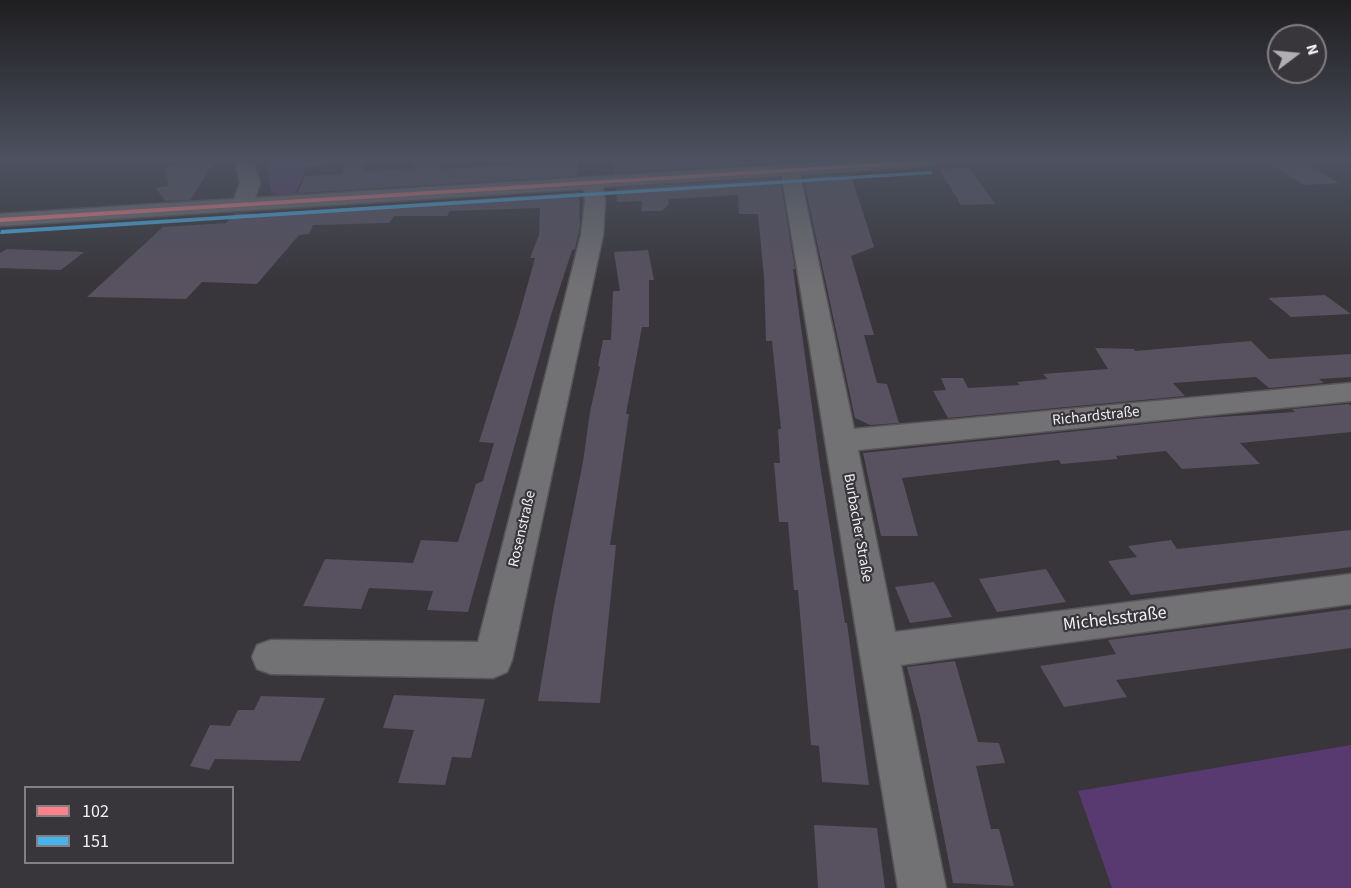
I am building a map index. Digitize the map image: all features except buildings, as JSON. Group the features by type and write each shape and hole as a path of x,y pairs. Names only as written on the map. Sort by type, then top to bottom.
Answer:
{"street":[{"path":"0,220 252,202"},
{"name":"Rosenstraße","path":"271,657 493,660 592,235 595,202"},
{"name":"Burbacher Straße","path":"797,202 922,888"},
{"name":"Richardstraße","path":"841,441 1351,392"},
{"name":"Michelsstraße","path":"880,651 1351,589"}],"shaded area":[{"path":"1351,745 1351,888 1112,888 1078,791"}],"transit line":[{"name":"102","path":"0,220 276,202"},
{"name":"151","path":"1,232 466,202"}]}
